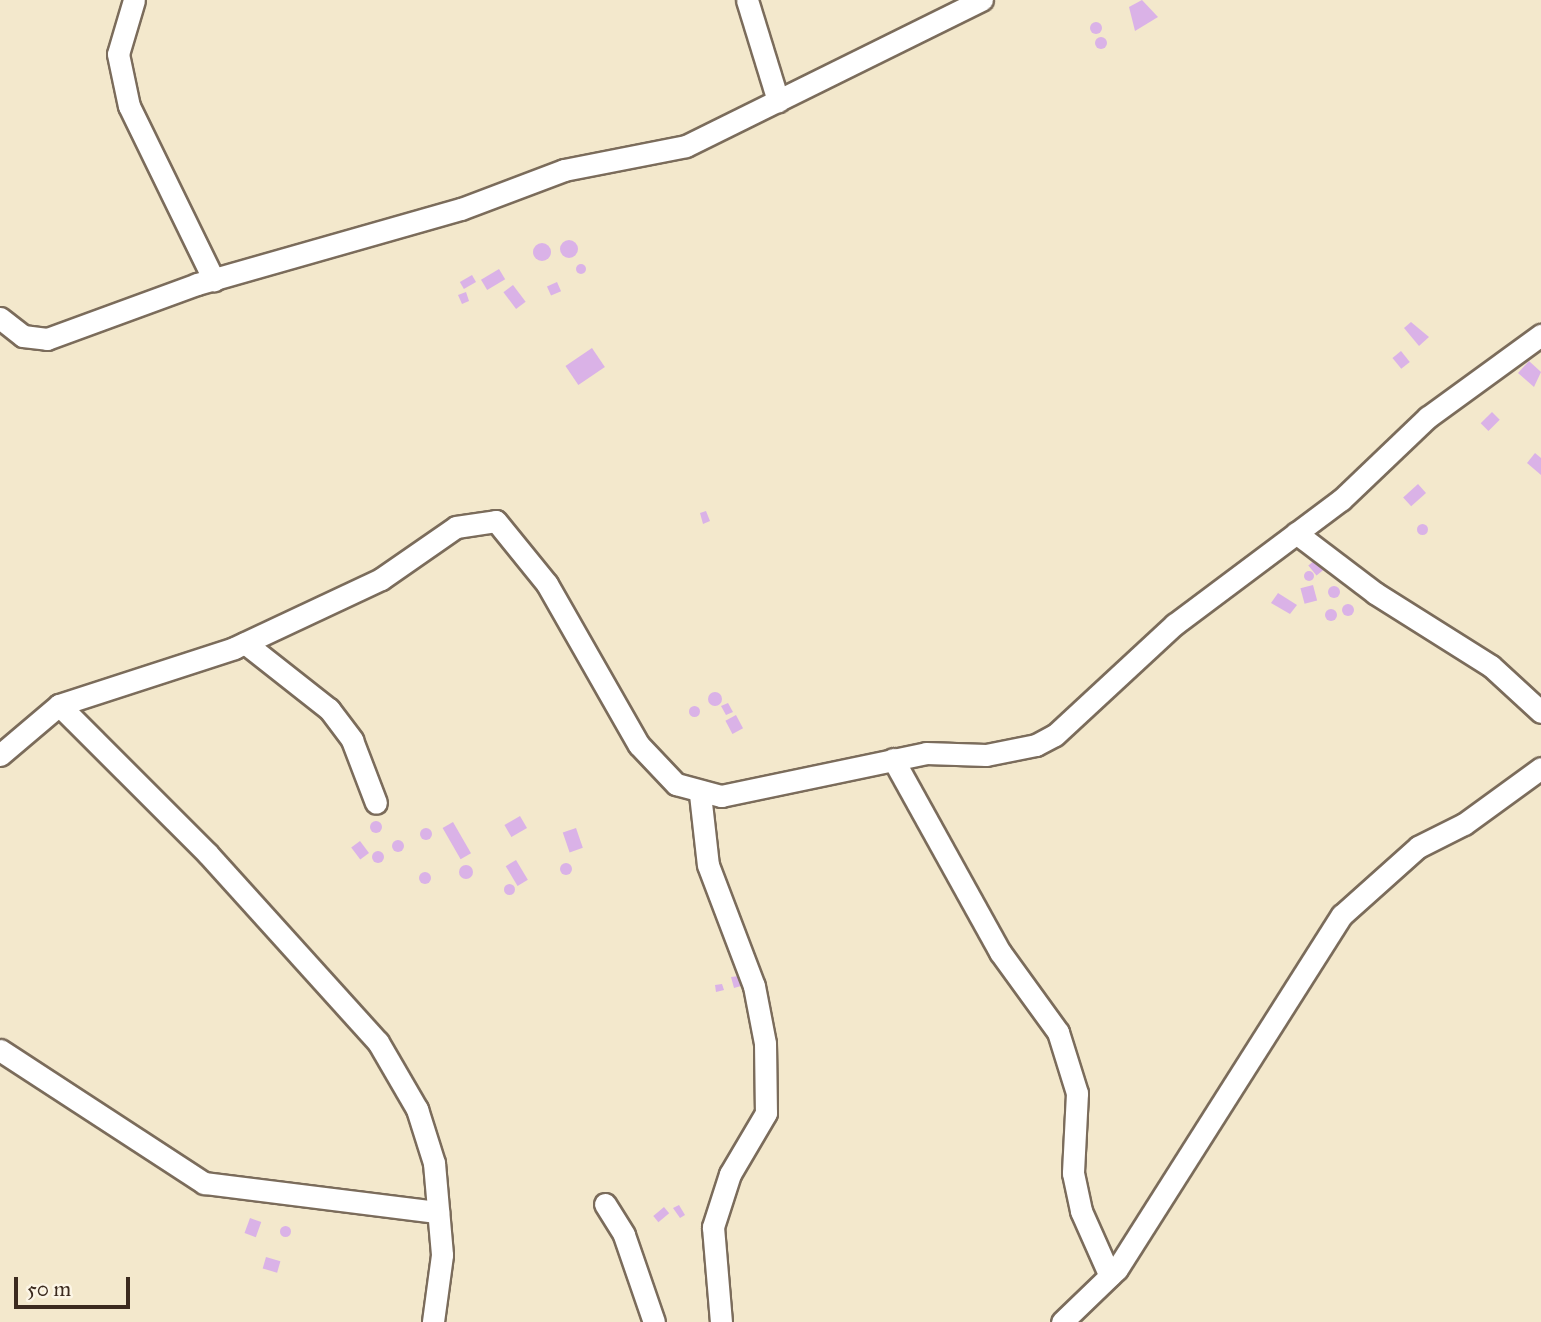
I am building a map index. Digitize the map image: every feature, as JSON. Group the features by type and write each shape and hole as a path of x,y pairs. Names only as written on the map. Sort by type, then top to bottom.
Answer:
{"street":[{"path":"134,0 118,54 129,106 214,280"},
{"path":"747,0 778,101"},
{"path":"0,318 23,336 47,339 214,280 461,209 564,170 686,146 982,0"},
{"path":"0,755 59,705 151,680 245,643 381,579 456,527 496,521 547,584 639,745 676,785 700,794 748,793 893,759 986,755 1055,735 1175,624 1296,533 1428,416 1541,335"},
{"path":"1296,533 1375,593 1491,666 1541,712"},
{"path":"245,643 329,709 358,752 376,803"},
{"path":"59,705 280,930 378,1042 418,1109 434,1163 442,1255 433,1322"},
{"path":"893,759 1000,952 1058,1032 1077,1093 1073,1173 1081,1211 1110,1276"},
{"path":"1062,1322 1110,1276 1342,915 1418,847 1464,824 1541,768"},
{"path":"700,794 708,865 754,986 765,1043 766,1114 730,1174 713,1227 721,1322"},
{"path":"0,1050 204,1183 438,1212"},
{"path":"605,1204 624,1235 654,1322"}],"building":[{"path":"1142,0 1158,17 1135,31 1129,7"},
{"path":"1096,22 1102,28 1096,34 1090,28"},
{"path":"1101,37 1107,43 1101,49 1095,43"},
{"path":"565,240 573,240 578,249 576,256 565,258 560,253 560,245"},
{"path":"542,243 549,245 549,259 542,261 535,259 533,252 535,245"},
{"path":"581,264 585,265 585,273 581,274 577,273 576,269 577,265"},
{"path":"499,269 505,279 487,290 481,280"},
{"path":"472,275 476,282 464,289 460,282"},
{"path":"557,282 561,291 551,296 547,286"},
{"path":"513,285 526,302 516,309 503,292"},
{"path":"466,292 469,301 462,304 458,295"},
{"path":"1411,322 1429,337 1419,346 1404,328"},
{"path":"592,348 605,367 578,385 565,366"},
{"path":"1401,351 1410,362 1401,369 1392,358"},
{"path":"1529,361 1541,372 1534,387 1518,373"},
{"path":"1492,412 1500,420 1488,431 1481,423"},
{"path":"1535,453 1541,458 1541,475 1527,463"},
{"path":"1418,484 1426,493 1411,506 1403,497"},
{"path":"706,511 710,521 703,524 700,513"},
{"path":"1422,524 1426,525 1426,533 1422,534 1418,533 1417,529 1418,525"},
{"path":"1320,556 1328,566 1317,576 1308,565"},
{"path":"1309,571 1314,576 1309,581 1304,576"},
{"path":"1313,585 1317,600 1305,604 1300,588"},
{"path":"1334,586 1340,592 1334,598 1328,592"},
{"path":"1278,593 1297,605 1290,614 1271,603"},
{"path":"1348,604 1354,610 1348,616 1342,610"},
{"path":"1326,610 1336,610 1336,620 1326,620"},
{"path":"715,692 720,694 720,704 715,706 710,704 708,699 710,694"},
{"path":"728,703 733,712 726,715 721,706"},
{"path":"694,706 698,707 698,715 694,716 690,715 689,711 690,707"},
{"path":"736,715 743,728 732,734 725,721"},
{"path":"520,816 527,828 511,837 504,825"},
{"path":"376,821 382,827 376,833 370,827"},
{"path":"453,822 471,853 461,859 443,828"},
{"path":"576,828 583,848 570,852 563,833"},
{"path":"421,829 431,829 431,839 421,839"},
{"path":"398,840 404,846 398,852 392,846"},
{"path":"360,841 369,853 360,860 351,848"},
{"path":"378,851 384,857 378,863 372,857"},
{"path":"516,860 528,880 518,886 506,866"},
{"path":"566,863 572,869 566,875 560,869"},
{"path":"466,865 471,867 471,877 466,879 461,877 459,872 461,867"},
{"path":"425,872 431,878 425,884 419,878"},
{"path":"509,884 513,885 513,893 509,894 505,893 504,889 505,885"},
{"path":"739,976 741,986 734,988 731,977"},
{"path":"722,984 724,990 716,992 715,985"},
{"path":"679,1205 685,1215 680,1218 673,1208"},
{"path":"664,1207 669,1213 658,1222 653,1216"},
{"path":"250,1218 261,1222 256,1237 245,1233"},
{"path":"285,1225 291,1231 285,1237 279,1231"},
{"path":"266,1257 280,1261 277,1273 263,1269"}]}
